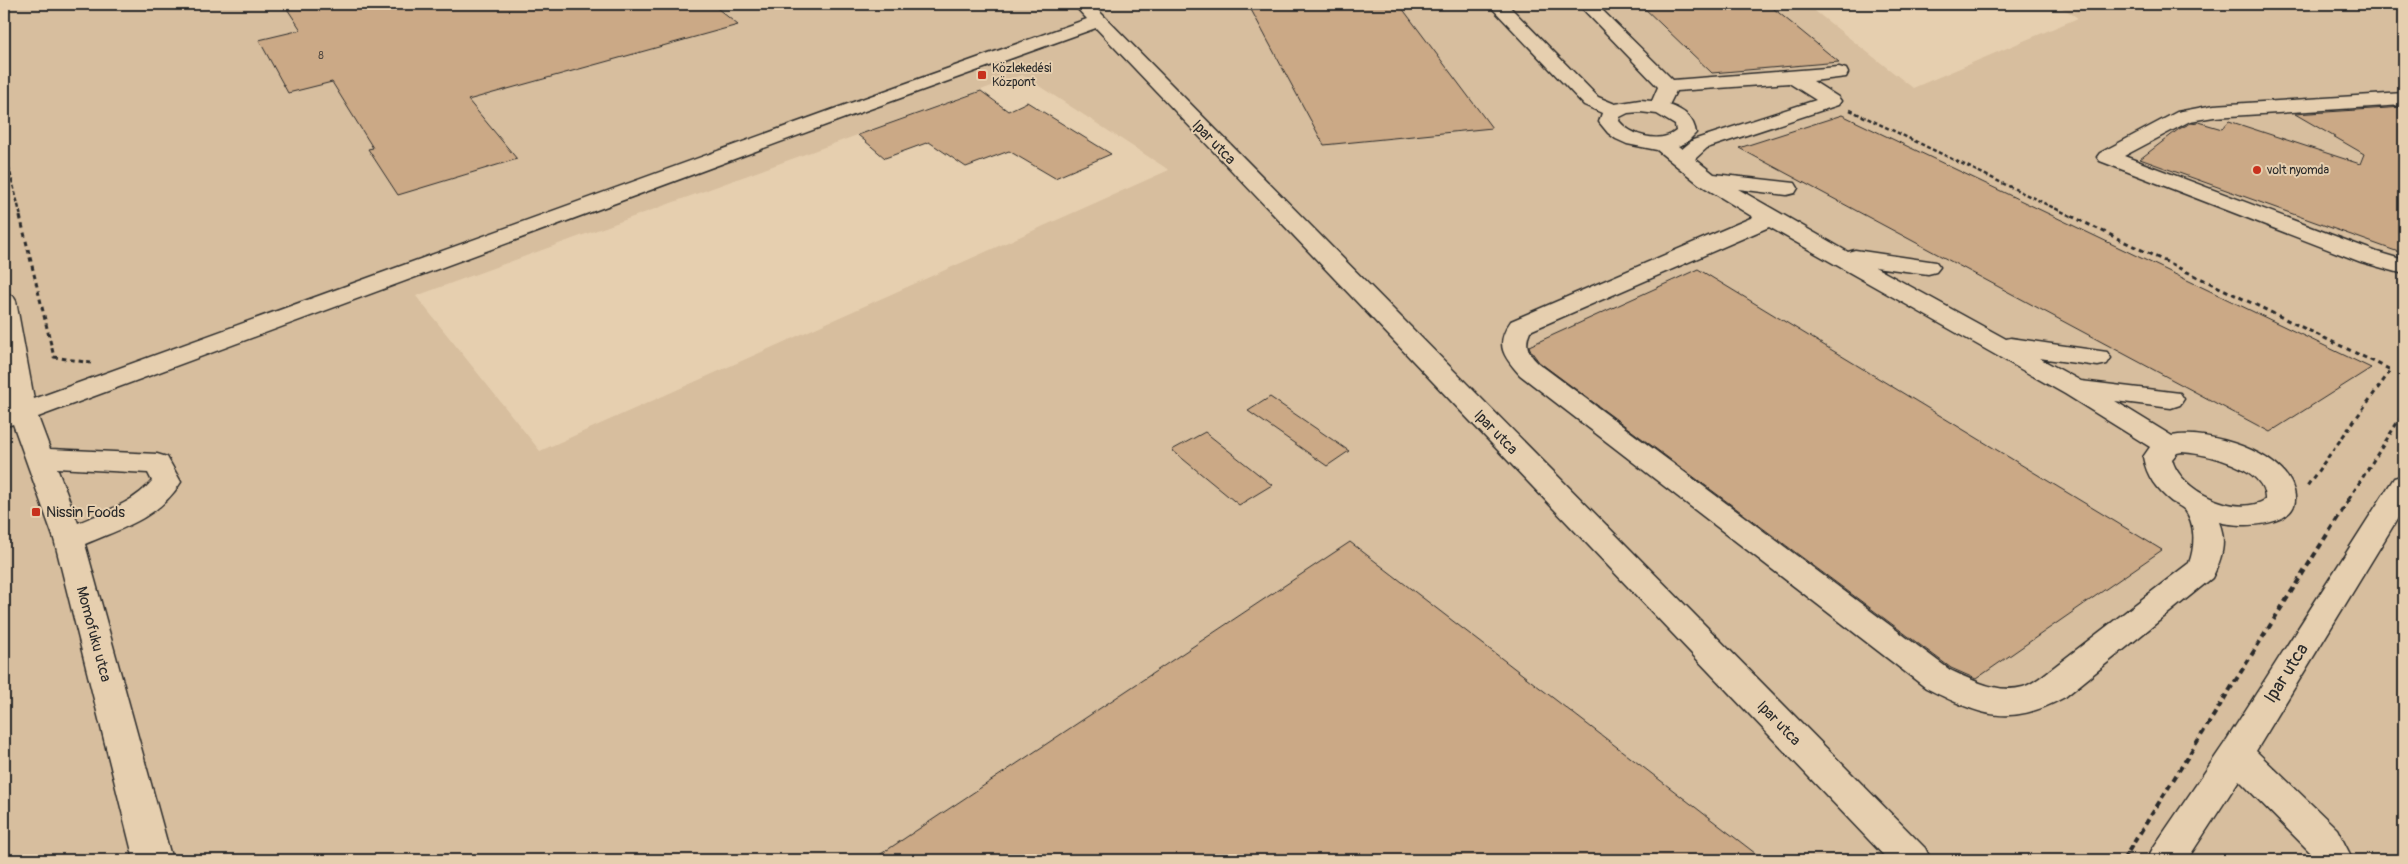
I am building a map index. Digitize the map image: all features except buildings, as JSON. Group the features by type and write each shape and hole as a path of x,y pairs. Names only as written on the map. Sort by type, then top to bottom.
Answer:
{"street":[{"path":"1586,4 1668,86 1839,73"},
{"path":"1499,5 1590,101 1614,111 1634,106 1659,109 1680,118 1686,127 1686,133 1681,138 1661,143 1642,141 1619,133 1609,122 1610,116 1614,111"},
{"path":"13,415 838,114 1090,13"},
{"name":"Ipar utca","path":"1090,13 1912,860"},
{"path":"1792,76 1831,101"},
{"path":"1659,109 1668,86"},
{"path":"2404,99 2214,110 2184,116 2107,157 2369,257 2404,268"},
{"path":"1683,159 1700,144 1831,101"},
{"path":"1686,127 1742,130"},
{"path":"1661,143 1707,179 1770,218 2074,388 2168,446"},
{"path":"1707,179 1787,188"},
{"path":"1770,218 1520,326 1513,337 1514,348 1529,369 1938,679 1976,697 2001,702 2029,700 2053,687 2201,570 2209,554 2209,530 2196,502"},
{"path":"1839,255 1928,267"},
{"name":"Momofuku utca","path":"4,301 13,415 41,458 69,539 153,860"},
{"path":"1997,344 2098,358"},
{"path":"2074,388 2171,399"},
{"path":"2182,443 2200,443 2239,456 2257,466 2271,478 2279,490 2280,501 2270,512 2246,516 2216,510 2178,492 2161,474 2157,457 2168,446 2182,443"},
{"path":"41,458 156,464 168,482 154,498 130,513 69,539"},
{"name":"Ipar utca","path":"2166,860 2399,502"},
{"path":"2236,754 2324,841 2334,860"}],"path":[{"path":"1831,101 2392,370 2308,485 2280,501"},
{"path":"4,148 54,357 97,364"},
{"path":"2123,860 2404,412"}],"shaded area":[{"path":"4,4 1806,4 1913,88 2078,18 2056,4 2404,4 2404,860 4,860","holes":["1022,75 1169,170 540,451 416,296"]}],"place":[{"name":"Közlekedési Központ","path":"982,75"},
{"name":"volt nyomda","path":"2257,170"},
{"name":"Nissin Foods","path":"36,512"}]}
